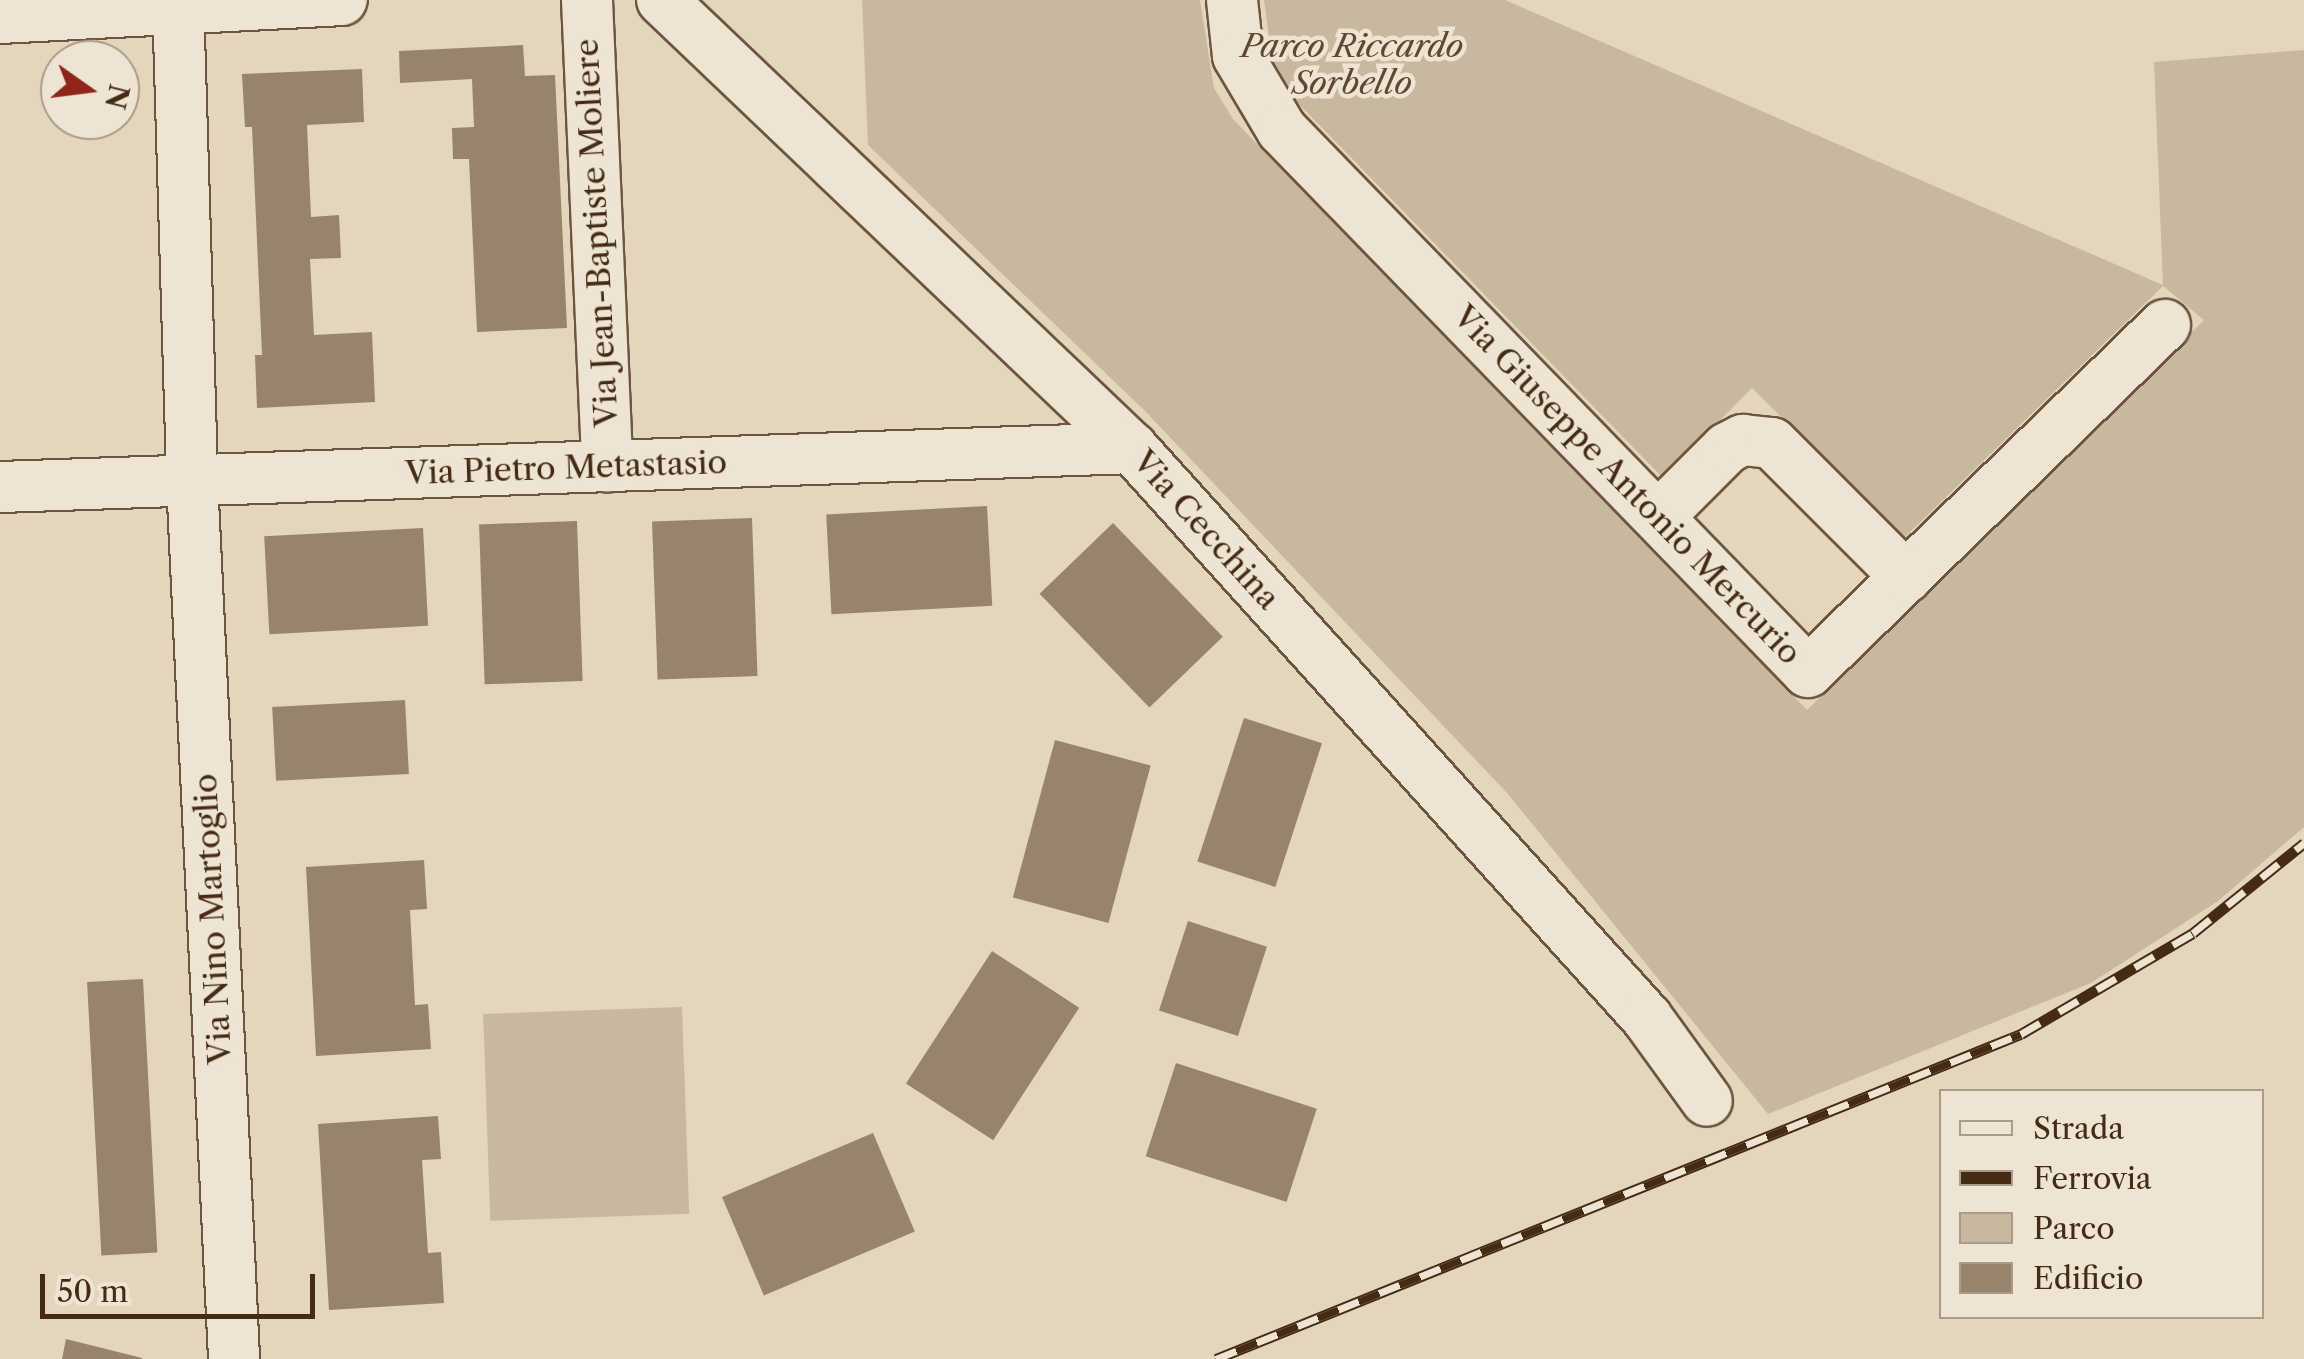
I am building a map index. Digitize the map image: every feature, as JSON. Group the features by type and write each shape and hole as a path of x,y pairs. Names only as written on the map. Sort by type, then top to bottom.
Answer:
{"street":[{"path":"0,18 177,5 342,0"},
{"name":"Via Jean-Baptiste Moliere","path":"587,0 607,466"},
{"name":"Via Cecchina","path":"662,0 1132,448 1647,1018 1707,1101"},
{"name":"Via Giuseppe Antonio Mercurio","path":"1232,0 1238,56 1264,108 1808,672 2165,324"},
{"name":"Via Nino Martoglio","path":"177,5 192,480 234,1359"},
{"path":"1659,516 1727,448 1743,440 1772,444 1906,577"},
{"name":"Via Pietro Metastasio","path":"0,486 1132,448"}],"green space":[{"name":"Parco Riccardo Sorbello","path":"862,0 1200,0 1214,88 1233,119 1807,710 2204,320 2163,286 1904,538 1752,388 1663,478 1291,96 1273,67 1264,0 1505,0 2163,285 2154,62 2304,50 2304,827 2218,901 2091,983 1768,1114 1508,794 1145,411 868,145"},
{"path":"682,1007 689,1214 490,1221 483,1014"}],"building":[{"path":"523,45 525,76 555,75 567,328 477,332 469,159 453,159 452,128 474,127 472,79 400,83 399,51"},
{"path":"362,69 364,122 307,125 311,217 339,215 341,258 310,259 314,335 372,332 375,402 257,408 255,355 262,355 252,127 245,127 242,74"},
{"path":"987,506 992,606 831,614 826,514"},
{"path":"752,518 758,676 658,679 652,521"},
{"path":"577,521 583,681 485,684 479,524"},
{"path":"1113,523 1223,637 1149,708 1040,594"},
{"path":"423,528 428,626 269,634 264,536"},
{"path":"405,700 409,774 276,781 272,707"},
{"path":"1244,718 1322,743 1275,887 1197,862"},
{"path":"1055,740 1151,766 1108,923 1013,897"},
{"path":"424,860 427,909 410,910 415,1005 428,1004 431,1049 316,1056 306,867"},
{"path":"1188,921 1267,947 1238,1036 1159,1010"},
{"path":"992,951 1079,1008 993,1140 906,1084"},
{"path":"143,979 157,1253 101,1256 87,982"},
{"path":"1176,1063 1317,1109 1286,1202 1146,1156"},
{"path":"438,1116 441,1159 422,1160 428,1253 441,1252 444,1303 329,1310 318,1124"},
{"path":"873,1133 915,1231 764,1296 722,1197"},
{"path":"66,1339 142,1358 142,1359 62,1359"}],"railway":[{"path":"1216,1359 2021,1034 2193,933 2304,843"}]}
